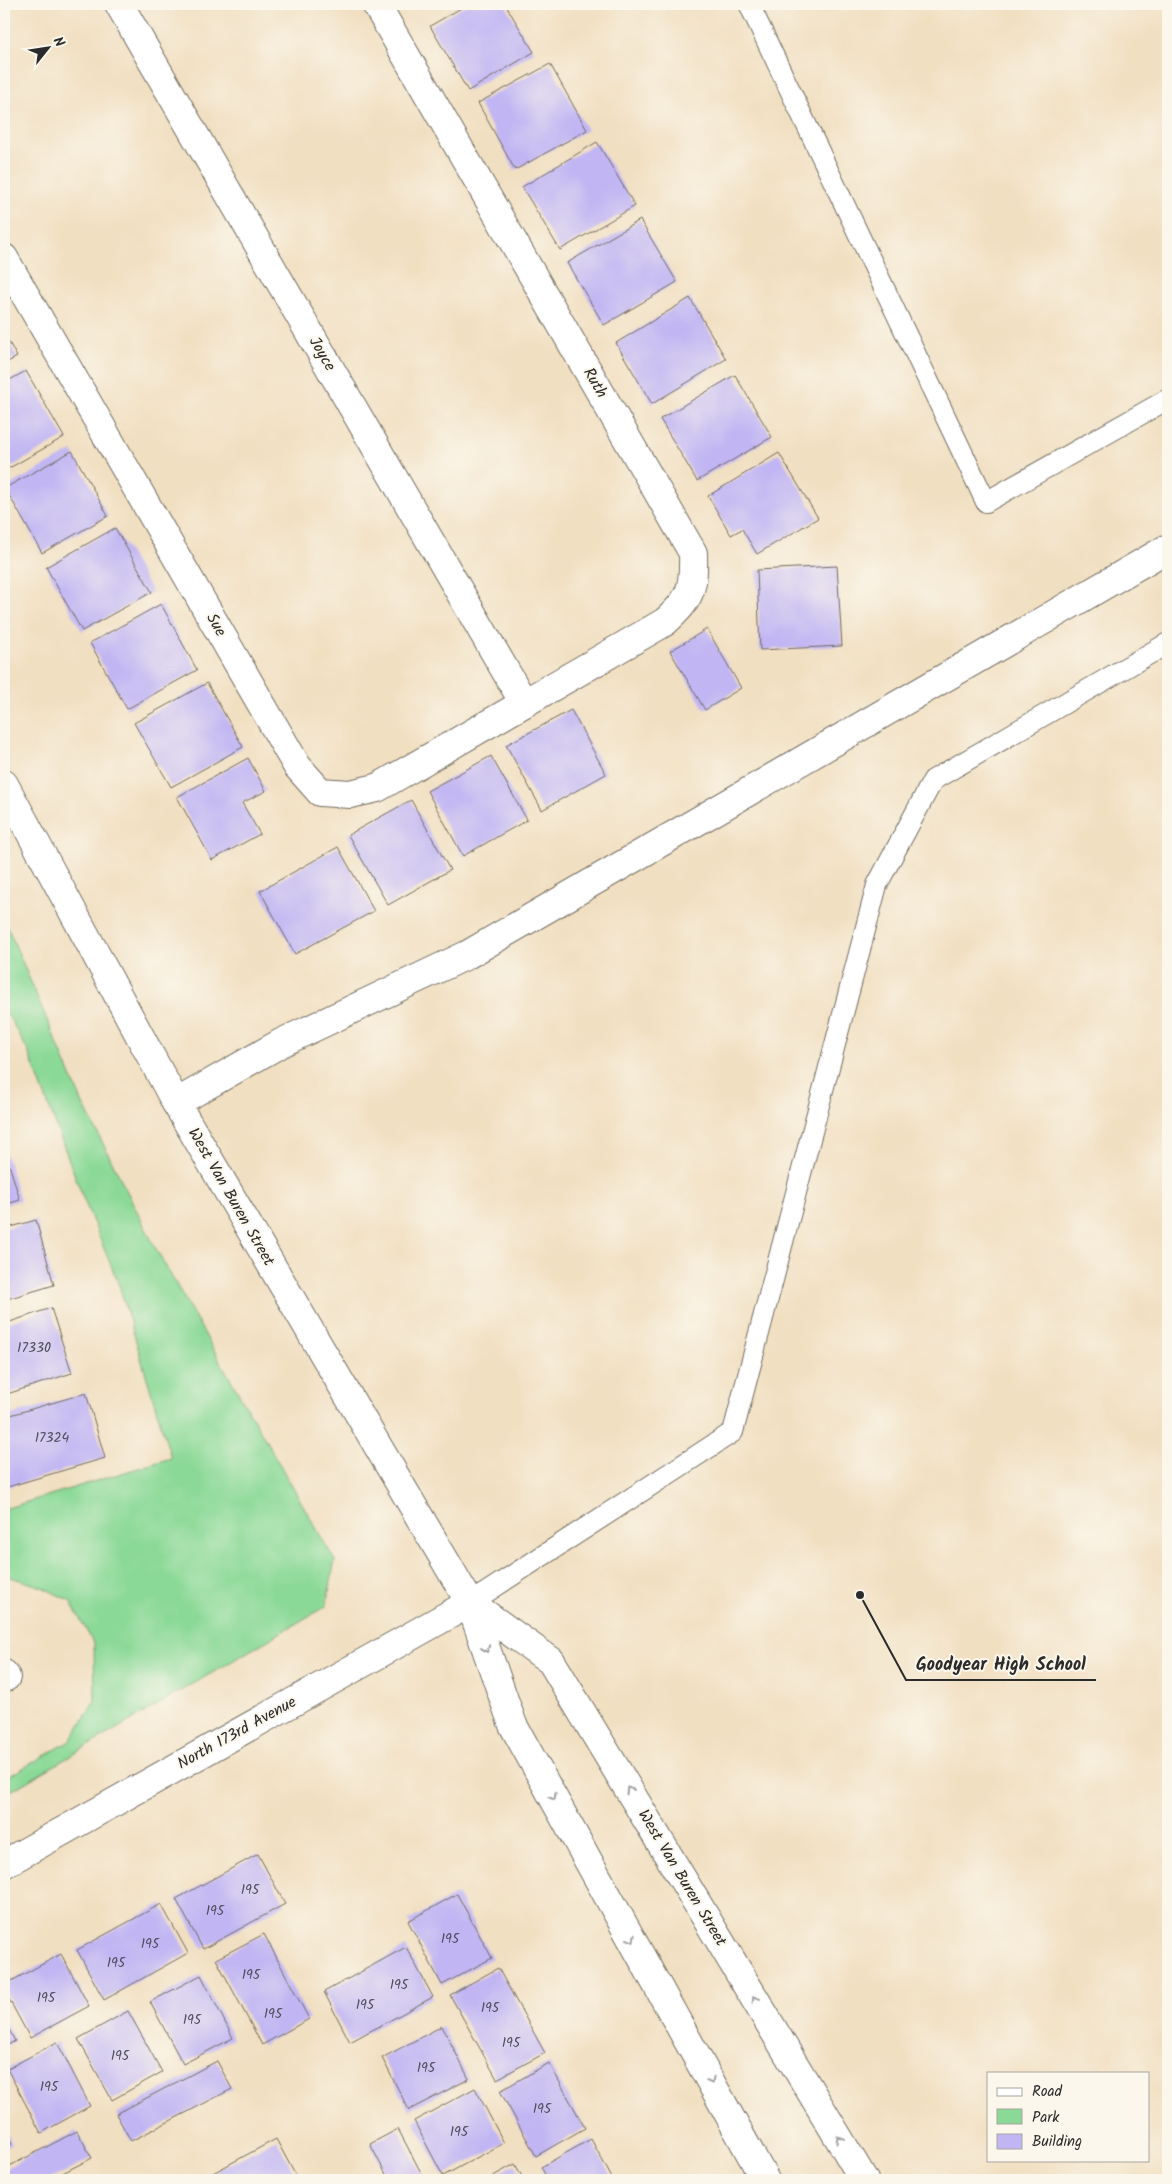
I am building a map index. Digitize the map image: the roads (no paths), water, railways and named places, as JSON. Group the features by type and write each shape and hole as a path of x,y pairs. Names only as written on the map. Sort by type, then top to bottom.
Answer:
{"street":[{"name":"Joyce","path":"120,4 524,703"},
{"name":"Ruth","path":"376,4 693,553 694,578 684,604 664,622 524,703"},
{"name":"Sue","path":"4,258 297,766 320,792 350,794 377,788 524,703"},
{"path":"176,1103 281,1043 466,954 1168,548"},
{"name":"West Van Buren Street","path":"4,784 176,1103 470,1604 513,1725 766,2180"},
{"name":"West Van Buren Street","path":"470,1604 551,1661 864,2180"},
{"name":"North 173rd Avenue","path":"4,1864 470,1604"}],"lane":[{"path":"749,4 986,502 1168,399"},
{"path":"470,1604 733,1432 878,885 933,780 1168,643"}],"place":[{"name":"Goodyear High School","path":"860,1595"}]}
